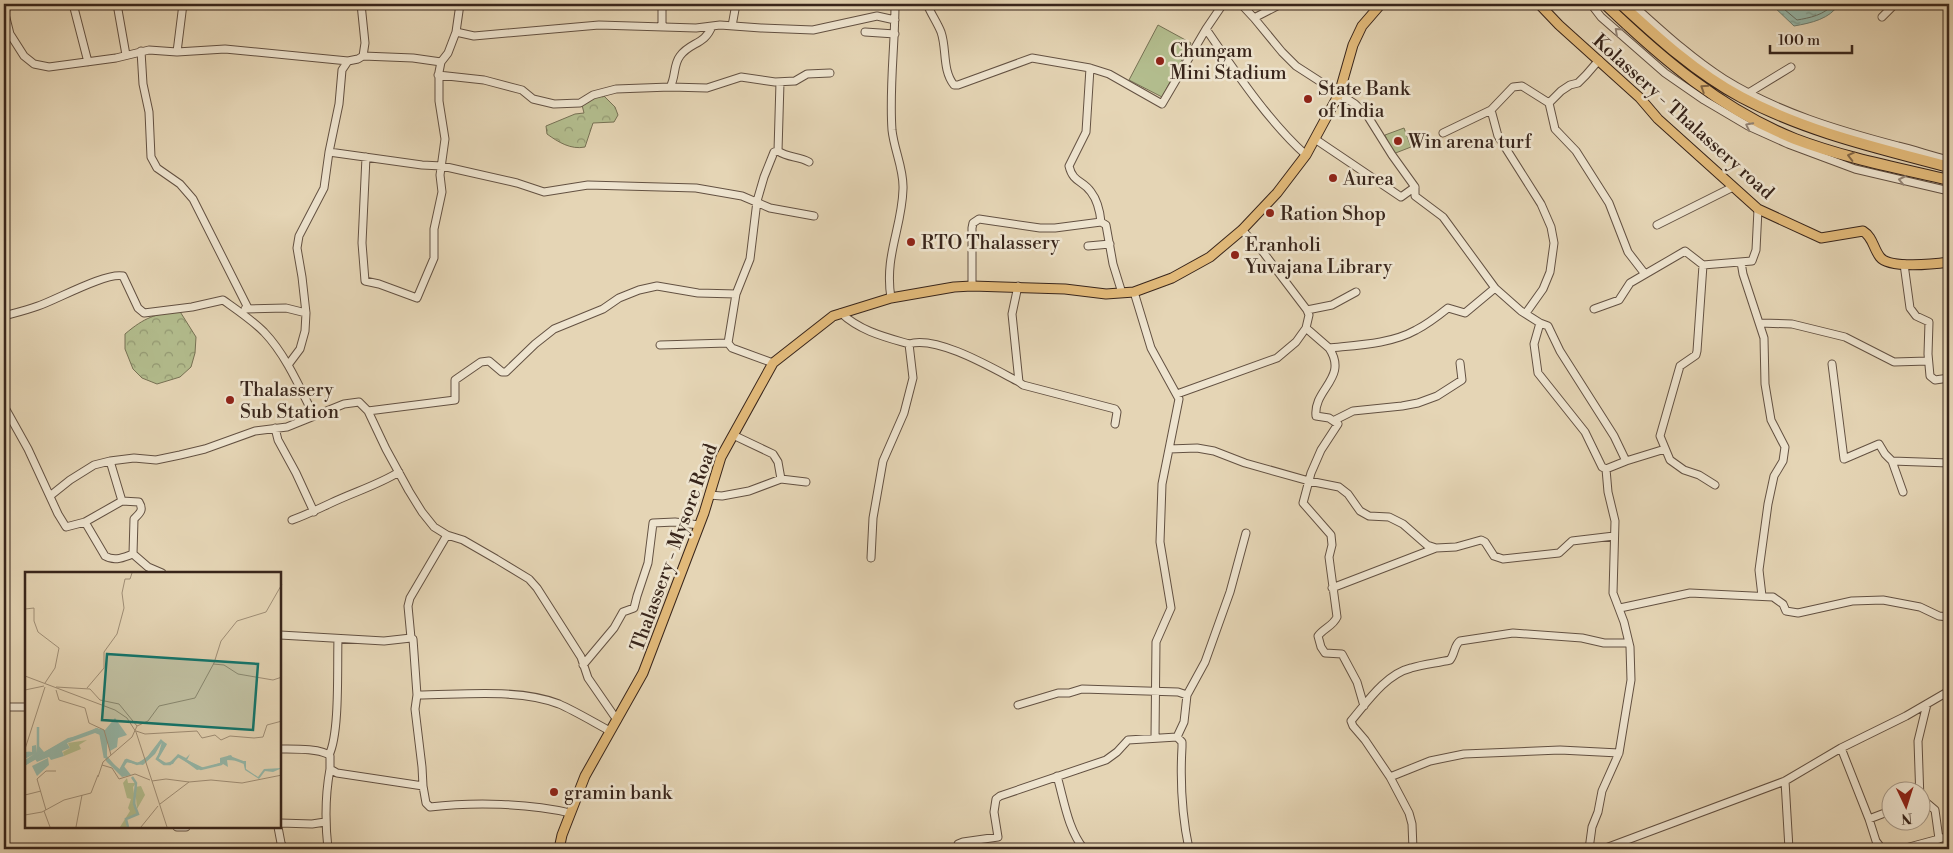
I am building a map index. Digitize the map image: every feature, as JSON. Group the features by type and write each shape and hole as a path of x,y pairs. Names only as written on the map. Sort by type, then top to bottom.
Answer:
{"highway":[{"path":"1605,4 1685,76 1736,109 1773,129 1796,140 1846,155 1949,180"},
{"path":"1621,4 1650,32 1696,69 1741,97 1798,123 1840,137 1949,167"}],"main road":[{"name":"Thalassery - Mysore Road","path":"559,849 570,813 585,776 643,672 710,495 721,457 773,363 833,316 891,298 954,287 972,286 1018,286 1106,294 1134,292 1172,278 1210,257 1242,230 1277,193 1306,155 1339,94 1356,38 1362,26 1381,4"},
{"name":"Kolassery - Thalassery road","path":"1539,4 1559,25 1640,98 1658,119 1758,209 1821,238 1863,231 1886,262 1904,264 1949,262"}],"street":[{"path":"73,4 88,62"},
{"path":"117,4 126,55"},
{"path":"177,52 183,4"},
{"path":"360,4 365,35 363,56"},
{"path":"366,157 362,243 365,281 417,298 434,258 434,229 442,192 440,176 445,139 439,101 438,75 441,62 448,53 456,32 460,4"},
{"path":"662,4 662,26"},
{"path":"732,26 736,4"},
{"path":"891,298 888,268 902,204 903,188 902,172 897,158 892,129 892,75 896,34 895,4"},
{"path":"927,4 940,30 948,75 954,85 1032,58 1090,68 1109,74 1162,104 1206,28 1223,4"},
{"path":"1241,4 1296,66 1355,104 1367,115 1415,187 1415,196 1443,217 1496,288 1521,312 1548,326 1560,351 1614,436 1626,461"},
{"path":"1254,18 1281,4"},
{"path":"1591,4 1601,17 1665,73 1704,100 1748,126 1855,170 1949,191"},
{"path":"1632,4 1690,54 1724,79 1750,92 1834,129 1949,160"},
{"path":"1882,17 1895,4"},
{"path":"6,6 7,35 24,56 34,64 49,67 88,62 149,50 177,52 225,49 348,61 363,56 414,58 441,62"},
{"path":"456,32 474,36 599,25 696,28 732,26 813,30 876,16 895,20"},
{"path":"670,86 673,81 675,65 682,53 704,39 712,26"},
{"path":"1206,28 1225,57 1281,130 1306,155"},
{"path":"865,32 896,34"},
{"path":"141,51 143,84 149,112 151,157 157,168 180,184 194,198 248,308"},
{"path":"1549,103 1561,91 1570,85 1578,83 1599,60"},
{"path":"288,365 300,349 306,331 306,313 297,248 299,236 324,188 339,104 342,70 348,61"},
{"path":"1750,92 1791,67"},
{"path":"1090,68 1086,132 1069,166 1071,175 1090,191 1097,203 1101,222"},
{"path":"438,75 484,80 522,90 533,99 554,104 580,103 593,95 616,89 670,86 708,88 741,78 780,82 795,81 811,73 830,72"},
{"path":"778,151 780,82"},
{"path":"1443,133 1491,110 1513,87 1522,86 1549,103 1555,128 1576,151 1609,203 1628,252 1645,274"},
{"path":"1491,110 1498,136 1541,204 1551,227 1554,243 1553,260 1544,289 1526,313"},
{"path":"1315,139 1402,197 1415,187"},
{"path":"778,151 789,157 805,159 809,162"},
{"path":"773,363 732,348 728,343 736,294 750,259 757,201 774,152 778,151"},
{"path":"329,152 442,166 544,192 588,185 684,188 729,194 757,201 770,208 814,216"},
{"path":"1657,225 1733,186"},
{"path":"1594,309 1619,300 1630,283 1685,251 1703,265 1752,261 1755,257 1758,209"},
{"path":"972,286 972,228 973,223 979,219 1040,228 1101,222 1106,225 1113,264 1122,293"},
{"path":"1178,394 1276,358 1296,342 1306,328 1309,315 1307,310 1263,252 1242,230"},
{"path":"1088,246 1110,244"},
{"path":"1741,262 1749,295 1764,338 1765,384 1771,420 1785,447 1783,460 1774,476 1768,504 1759,570 1762,596"},
{"path":"1904,264 1910,308 1916,316 1929,322 1928,361 1930,376 1935,380 1949,378"},
{"path":"1703,265 1696,355 1680,366 1660,436 1670,460 1684,470 1699,475 1715,485"},
{"path":"4,316 38,306 93,283 118,275 123,276 138,308 144,313 192,307 223,300 264,332 288,365 314,416"},
{"path":"368,411 455,400 455,380 481,362 489,361 502,372 506,372 535,344 554,330 603,309 619,298 639,290 657,286 698,293 736,294"},
{"path":"1018,286 1012,314 1019,382"},
{"path":"1329,348 1386,341 1401,337 1415,331 1448,308 1460,313 1470,310 1496,288"},
{"path":"1134,292 1151,348 1162,371 1180,399 1162,484 1160,542 1171,608 1156,642 1155,737"},
{"path":"1307,310 1332,305 1356,292"},
{"path":"237,310 248,308 286,308 306,313"},
{"path":"841,313 849,321 862,329 910,344 923,343 960,352 993,367 1023,385 1115,409 1117,412 1115,424"},
{"path":"1540,322 1534,344 1538,374 1585,432 1602,466 1606,469 1608,492 1615,521 1612,586 1629,642 1631,680 1619,753 1602,791 1590,836 1589,849"},
{"path":"1760,324 1792,324 1845,337 1894,362 1928,361"},
{"path":"1306,328 1329,348 1334,355 1336,366 1334,375 1317,404 1316,416 1335,420 1353,411 1402,406 1437,396 1462,380 1460,363"},
{"path":"660,345 728,343"},
{"path":"871,558 873,518 884,460 904,413 913,378 910,344"},
{"path":"1832,364 1844,459 1879,444 1892,461 1903,492"},
{"path":"50,496 70,480 94,465 110,460 134,458 156,460 205,449 255,431 287,427 351,403 359,402 368,411 384,445 425,517 434,528 463,540 529,579 537,588 574,645 593,686 617,720"},
{"path":"4,406 28,449 66,527 84,522 122,501 139,502 142,506 140,513 134,519 133,554 148,570"},
{"path":"1335,420 1338,424 1321,450 1303,503 1332,535 1329,557 1337,617 1334,624 1322,630 1318,636 1321,647 1325,653 1342,654 1357,682 1364,706"},
{"path":"275,428 278,440 314,512"},
{"path":"733,436 773,454 778,462 782,479"},
{"path":"1169,449 1197,448 1214,451 1309,481 1338,487 1348,494 1360,511 1369,516 1389,517 1403,524 1427,545 1436,548"},
{"path":"1606,469 1665,449"},
{"path":"110,460 122,501"},
{"path":"1892,461 1949,463"},
{"path":"292,520 373,486 399,472"},
{"path":"710,495 722,496 748,491 782,479 806,482"},
{"path":"84,522 105,556 114,560 133,554"},
{"path":"583,665 614,628 623,612 634,608 636,596 648,563 653,523 675,522 699,525"},
{"path":"1177,737 1184,722 1187,695 1205,662 1230,592 1246,533"},
{"path":"448,535 410,598 408,606 417,695 415,710 422,767 422,786 426,803 430,807 504,805 549,808 570,813"},
{"path":"1332,588 1436,548 1456,547 1480,540 1485,542 1494,556 1504,560 1559,553 1572,541 1614,536"},
{"path":"1620,608 1690,593 1773,596 1783,604 1786,611 1798,613 1840,603 1883,600 1920,607 1939,616 1949,617"},
{"path":"1413,849 1412,824 1390,777 1365,740 1352,726 1351,721 1383,686 1410,668 1450,660 1454,656 1460,641 1513,632 1582,638 1604,643 1629,642"},
{"path":"281,635 384,641 411,638"},
{"path":"328,849 325,822 330,769 329,754 333,747 335,727 338,639"},
{"path":"1018,705 1058,693 1069,693 1082,689 1098,691 1155,691 1187,695"},
{"path":"1603,849 1785,781 1841,748 1949,691"},
{"path":"417,695 482,694 541,699 560,704 610,732"},
{"path":"1920,780 1918,741 1927,704"},
{"path":"4,707 25,707"},
{"path":"957,849 958,844 963,842 998,837 994,812 996,799 1008,793 1106,760 1128,740 1177,737 1182,742 1180,778 1184,826 1189,849"},
{"path":"1841,748 1876,841 1882,849"},
{"path":"281,749 305,750 329,754"},
{"path":"1390,777 1430,761 1464,754 1560,750 1619,753"},
{"path":"330,769 338,773 422,786"},
{"path":"1057,776 1074,832 1084,849"},
{"path":"1785,781 1790,849"},
{"path":"1930,806 1935,810 1939,839"},
{"path":"1869,819 1880,815"},
{"path":"281,823 312,824 325,822"},
{"path":"278,828 280,843 284,849"},
{"path":"1902,849 1949,836"}],"green space":[{"name":"Chungam Mini Stadium","path":"1158,25 1191,43 1162,97 1129,80"},
{"path":"603,95 615,107 618,115 614,122 593,123 585,147 570,146 547,134 546,126 575,114 584,113 582,105 585,100"},
{"name":"Win arena turf","path":"1404,128 1411,147 1393,154 1385,135"},
{"path":"179,310 196,337 195,353 191,367 180,377 157,384 142,378 133,369 125,349 125,334 150,318"}],"water":[{"path":"1771,4 1839,4 1825,17 1794,26"}],"place":[{"name":"Chungam Mini Stadium","path":"1160,61"},
{"name":"State Bank of India","path":"1308,99"},
{"name":"Win arena turf","path":"1398,141"},
{"name":"Aurea","path":"1333,178"},
{"name":"Ration Shop","path":"1270,213"},
{"name":"RTO Thalassery","path":"911,242"},
{"name":"Eranholi Yuvajana Library","path":"1235,255"},
{"name":"Thalassery Sub Station","path":"230,400"},
{"name":"gramin bank","path":"554,792"}]}
